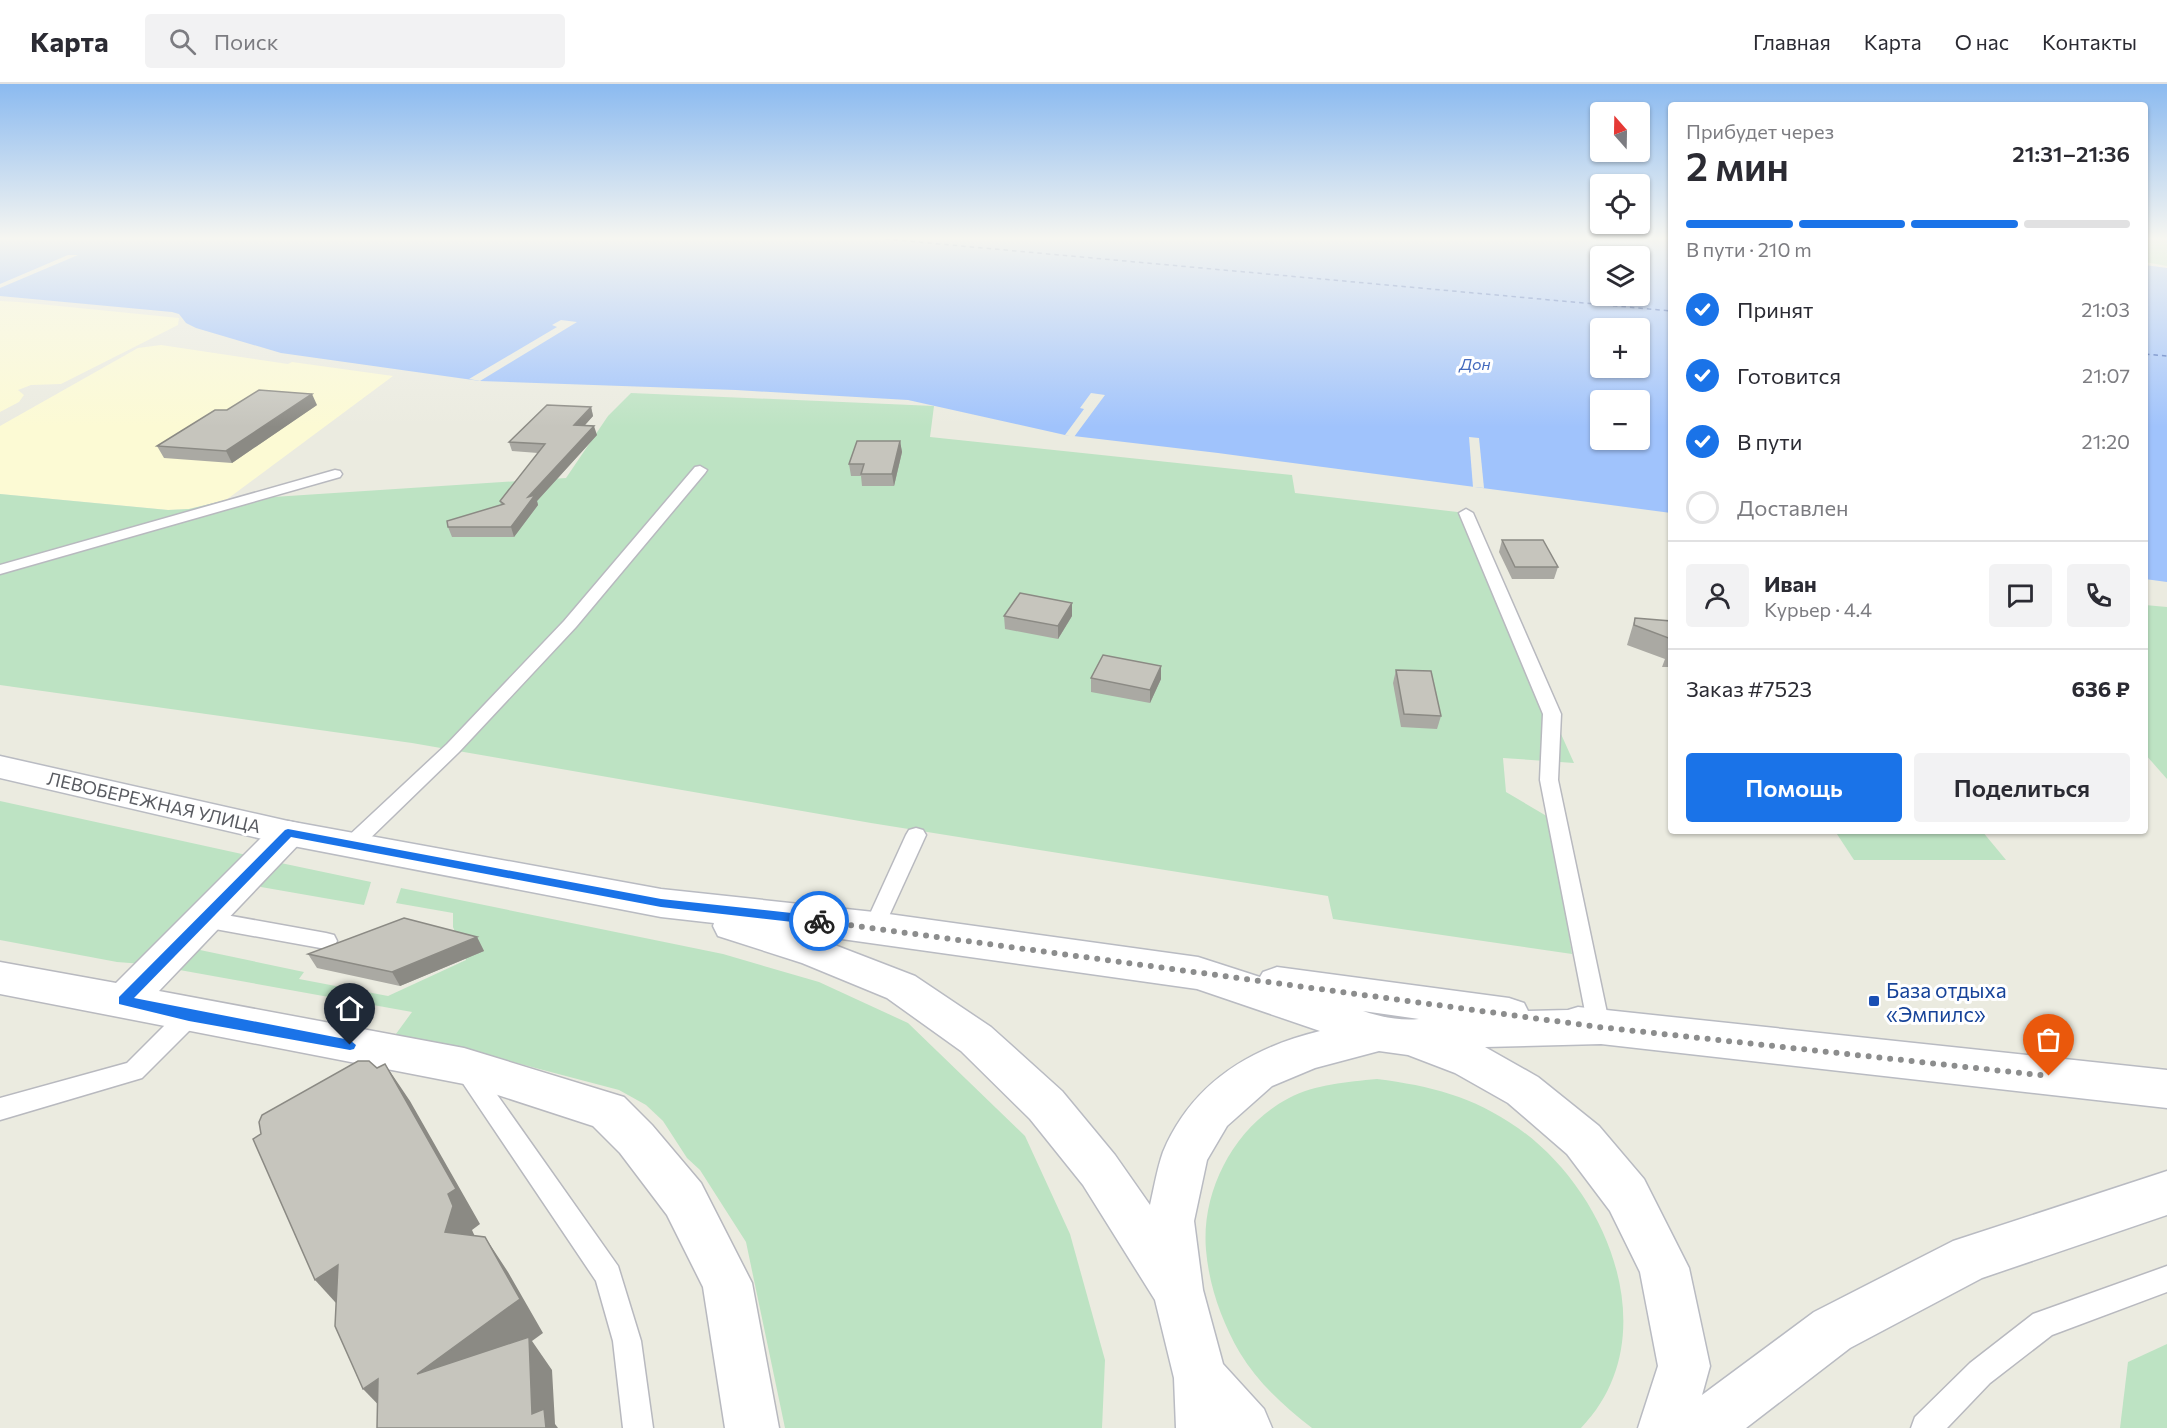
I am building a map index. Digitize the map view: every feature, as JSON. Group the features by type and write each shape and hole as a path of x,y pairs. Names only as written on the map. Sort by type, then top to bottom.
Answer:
{"main road":[{"name":"ЛЕВОБЕРЕЖНАЯ УЛИЦА","path":"0,767 351,845 661,903 873,927 1599,1027 2167,1089"},
{"path":"124,1001 288,832"},
{"path":"661,903 815,952 901,987 976,1039 1046,1105 1099,1170 1178,1290"},
{"name":"ЛЕВОБЕРЕЖНАЯ УЛИЦА","path":"1198,973 1394,1036 1492,1029 1599,1027"},
{"path":"0,978 124,1001 189,1016 464,1066 608,1110 636,1139 684,1199 727,1282 752,1428"},
{"path":"1245,1428 1202,1403 1178,1290 1170,1221 1185,1155 1211,1112 1257,1072 1308,1052 1394,1036 1470,1060 1523,1090 1583,1140 1627,1195 1664,1268 1684,1366 1665,1428"},
{"path":"1702,1428 1832,1330 1970,1258 2167,1193"}],"lane":[{"path":"351,845 453,748 570,624 700,470"},
{"path":"0,570 335,474"},
{"path":"1466,513 1552,714 1549,780 1599,1027"},
{"path":"873,927 916,835"},
{"path":"204,919 326,941"},
{"path":"0,1109 134,1071 189,1016"},
{"path":"464,1066 608,1275 627,1341 638,1428"},
{"path":"1926,1428 1980,1373 2043,1324 2167,1279"}],"shaded area":[{"path":"0,302 179,318 178,325 61,384 31,385 18,390 24,395 19,402 0,412"},
{"path":"161,345 288,364 292,362 393,376 226,500 189,509 168,510 0,494 0,426 138,348"}],"green space":[{"path":"631,393 934,406 930,437 1292,475 1295,493 1466,513 1470,531 1574,763 1503,758 1506,792 1550,818 1572,954 1333,919 1328,896 871,823 412,743 0,685 0,494 168,510 189,509 226,500 566,478 608,416"},
{"path":"2148,605 2167,607 2167,779 2148,757"},
{"path":"0,801 251,856 143,964 117,962 0,940"},
{"path":"1837,834 1984,834 2006,860 1854,860"},
{"path":"276,862 371,882 364,905 261,887 257,882"},
{"path":"401,888 723,954 819,982 908,1023 1025,1136 1070,1234 1105,1360 1102,1428 785,1428 746,1242 700,1170 687,1158 663,1121 646,1105 619,1090 494,1057 429,1047 393,1038 412,1012 174,969 210,929 217,931 200,950 304,972 299,979 388,996 466,960 453,927 453,913 396,903"},
{"path":"1377,1079 1450,1094 1501,1117 1550,1155 1578,1189 1600,1227 1616,1268 1623,1310 1621,1352 1607,1392 1581,1428 1312,1428 1273,1394 1240,1353 1217,1303 1206,1250 1209,1205 1225,1162 1253,1125 1270,1110 1289,1098 1321,1087"},
{"path":"2167,1344 2167,1428 2120,1428 2128,1362"}],"water":[{"name":"Дон","path":"61,302 1590,302 1590,306 1650,306 1650,302 1668,302 1668,513 1065,435 908,400 736,390 480,381 281,353 196,328 186,323 179,314"},
{"path":"2148,302 2167,302 2167,582 2148,579"}],"pier":[{"path":"561,320 577,322 480,381 469,379 557,327 552,325"},
{"path":"1091,393 1105,395 1074,437 1065,435 1084,409 1080,408"},
{"path":"1469,437 1479,438 1484,488 1473,487"}],"building":[{"path":"259,390 312,394 226,451 157,446 215,410 227,410"},
{"path":"547,405 591,407 574,425 594,426 528,497 535,495 511,527 448,527 447,521 504,504 500,501 545,444 509,442"},
{"path":"857,441 900,441 892,474 861,474 864,464 849,464"},
{"path":"1502,540 1543,540 1558,567 1515,567"},
{"path":"1020,593 1072,603 1058,626 1004,616"},
{"path":"1635,618 1668,621 1668,638 1634,625"},
{"path":"1103,655 1161,666 1150,690 1091,678"},
{"path":"1396,670 1431,671 1441,716 1404,714"},
{"path":"404,918 477,937 392,972 308,954"},
{"path":"358,1061 369,1061 377,1068 385,1064 456,1189 448,1194 453,1206 445,1232 485,1237 520,1299 417,1374 529,1337 532,1414 544,1409 546,1428 377,1428 378,1379 363,1389 335,1326 338,1265 315,1280 253,1139 261,1134 259,1122 262,1115"}],"ferry route":[{"path":"1570,302 1668,311"},
{"path":"2148,354 2167,356"}],"way so far":[{"path":"819,921 1599,1027 2049,1076"}],"place":[{"name":"База отдыха «Эмпилс»","path":"1874,1001"}],"route":[{"path":"350,1045 189,1016 124,1001 288,832 411,858 661,903 819,921"}]}
